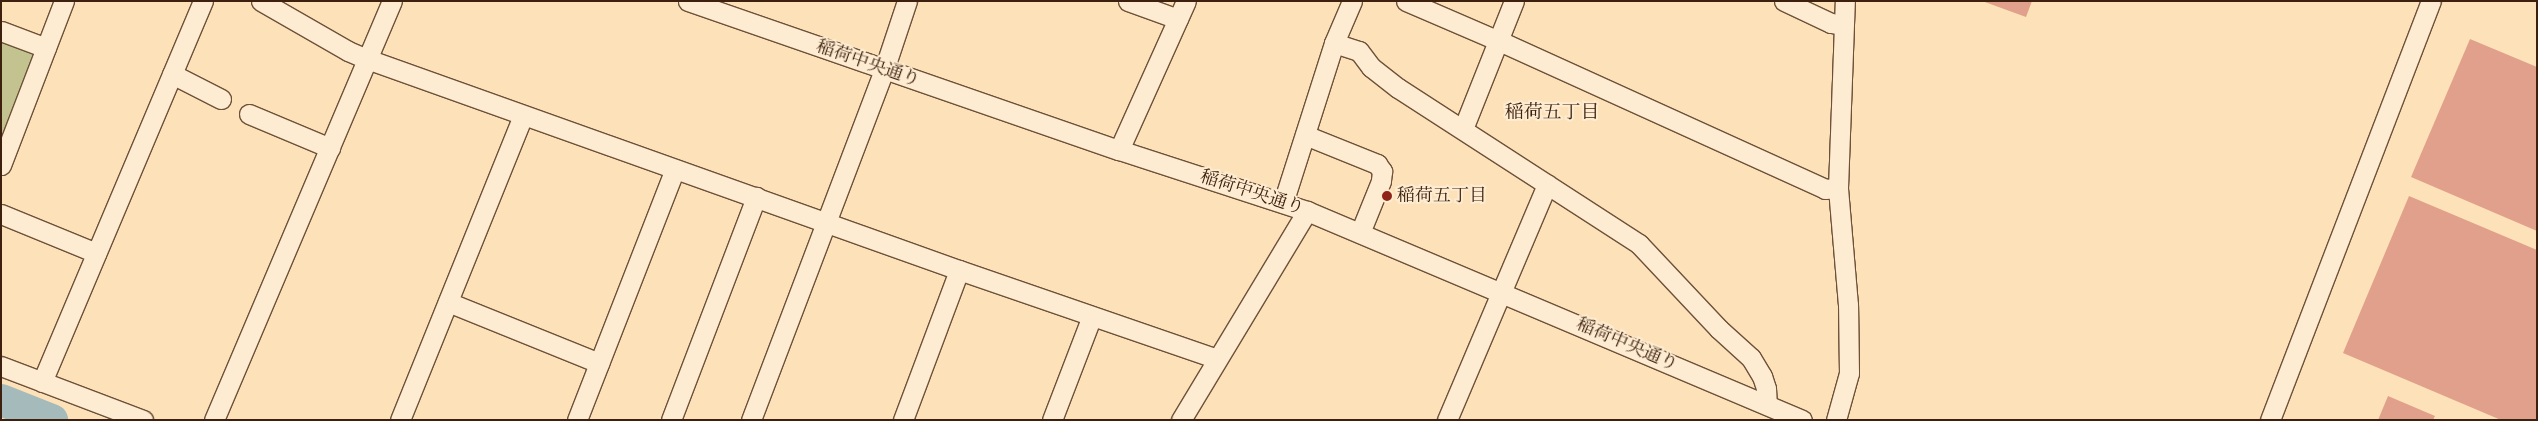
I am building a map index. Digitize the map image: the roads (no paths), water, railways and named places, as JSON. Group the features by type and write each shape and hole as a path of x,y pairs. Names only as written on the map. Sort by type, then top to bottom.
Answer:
{"street":[{"path":"1,166 64,1"},
{"path":"42,382 203,1"},
{"path":"261,1 348,51 368,59 523,116 1217,359"},
{"path":"214,420 392,1"},
{"name":"稲荷中央通り","path":"688,1 1119,150 1307,211 1802,420"},
{"path":"751,420 884,70 907,1"},
{"path":"1128,1 1178,19"},
{"path":"1119,150 1186,1"},
{"path":"1283,203 1334,43 1352,1"},
{"path":"1406,1 1498,40 1825,189 1838,188"},
{"path":"1463,129 1514,1"},
{"path":"1784,1 1831,23 1842,25"},
{"path":"1836,420 1849,373 1848,305 1838,188 1844,1"},
{"path":"2270,420 2431,1"},
{"path":"1,31 46,48"},
{"path":"1334,43 1359,51 1371,67 1391,82 1639,244 1719,329 1751,358 1762,376 1766,388 1767,405"},
{"path":"172,74 221,99"},
{"path":"249,114 330,148"},
{"path":"400,420 523,116"},
{"path":"1305,136 1377,164 1382,171 1381,181 1360,233"},
{"path":"577,420 675,169"},
{"path":"1447,420 1547,184"},
{"path":"670,420 756,197"},
{"path":"1181,420 1307,211"},
{"path":"1,214 96,253"},
{"path":"903,420 959,270"},
{"path":"448,302 599,363"},
{"path":"1052,420 1092,316"},
{"path":"1,366 143,420"}],"waterway":[{"path":"1,400 52,420"}],"place":[{"name":"稲荷五丁目","path":"1387,196"}],"district":[{"name":"稲荷五丁目","path":"1552,113"}]}
